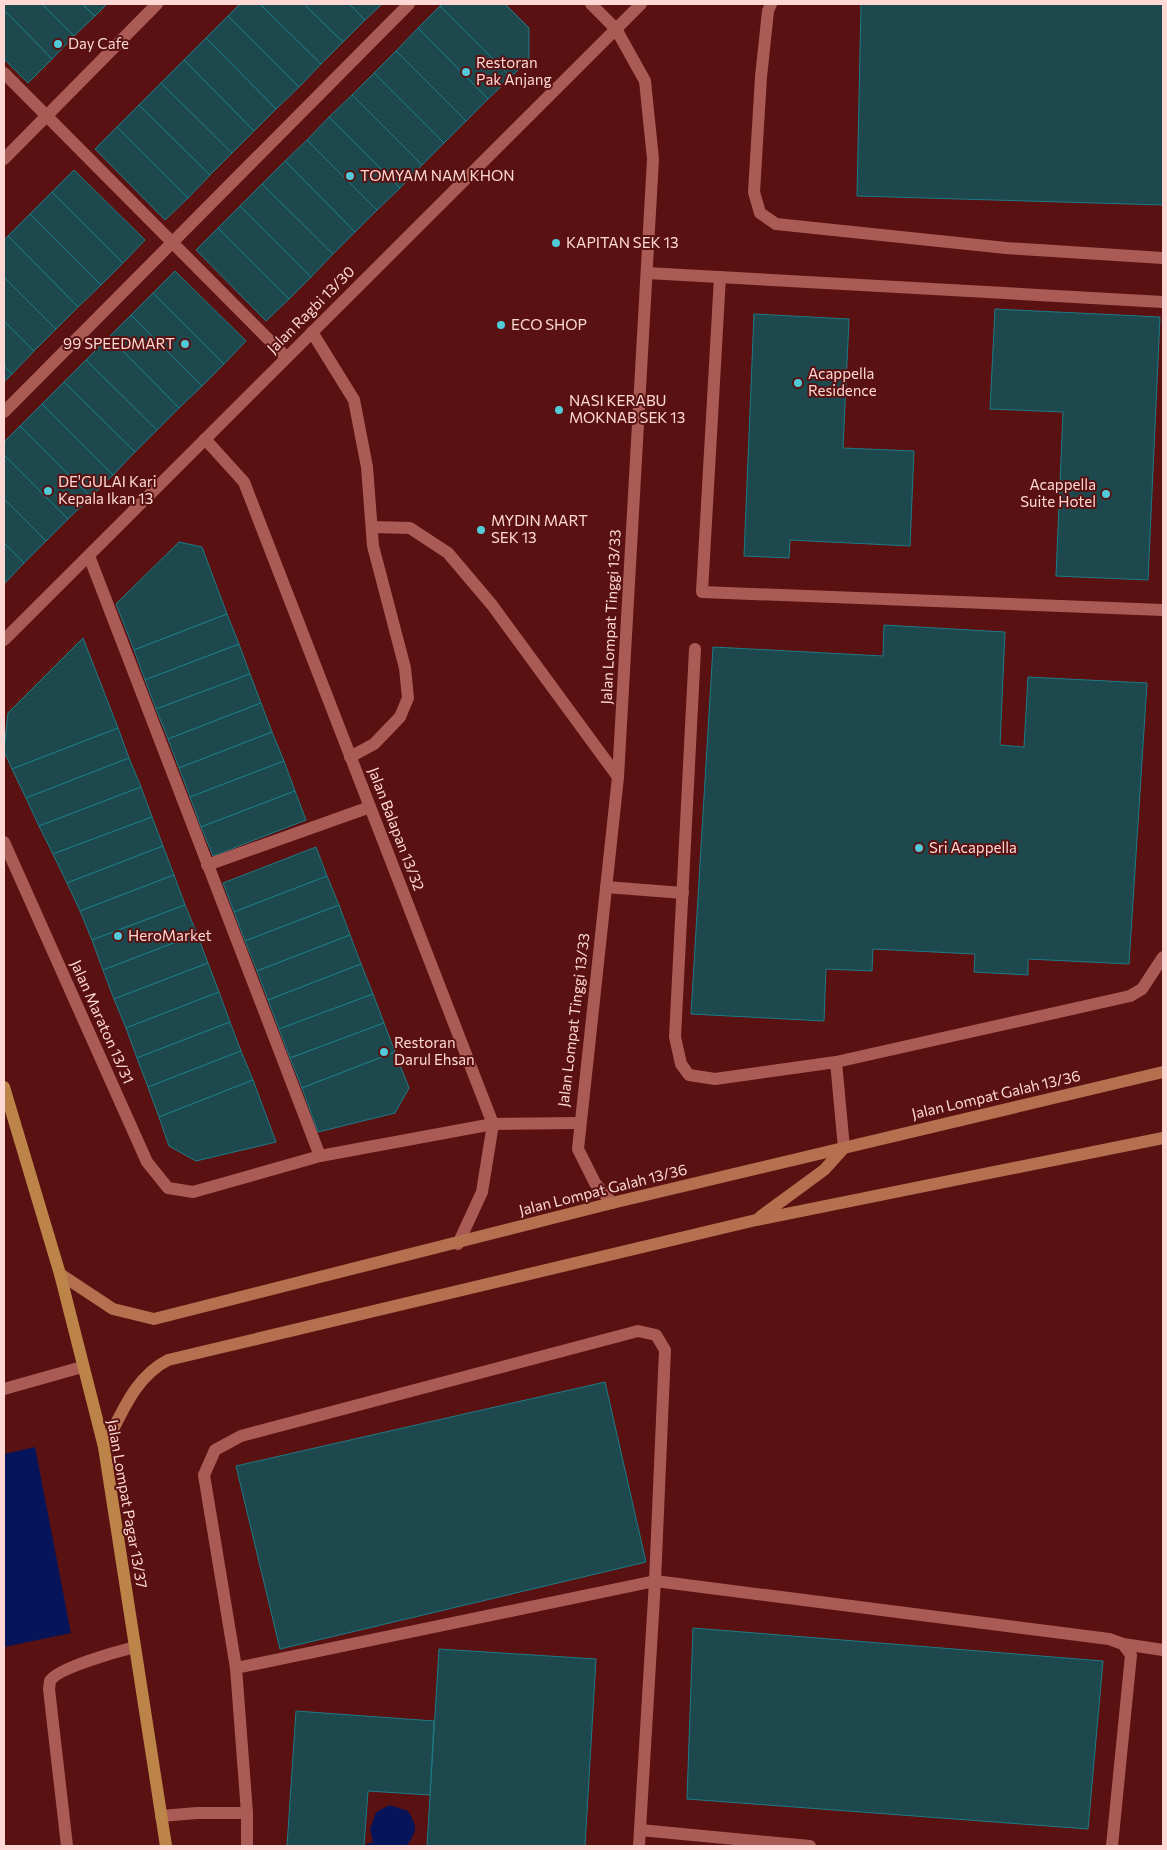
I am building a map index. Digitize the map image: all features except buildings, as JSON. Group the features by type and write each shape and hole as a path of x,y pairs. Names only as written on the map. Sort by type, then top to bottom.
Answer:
{"main road":[{"name":"Jalan Lompat Pagar 13/37","path":"4,1087 60,1274 82,1367 104,1447 166,1846"}],"street":[{"path":"4,159 157,4"},
{"path":"4,412 409,4"},
{"name":"Jalan Lompat Tinggi 13/33","path":"590,4 616,29 644,81 653,159 618,777 579,1123 578,1148 595,1184 612,1203"},
{"name":"Jalan Ragbi 13/30","path":"4,640 641,4"},
{"path":"772,4 768,11 761,76 754,192 760,212 776,224 1006,248 1163,258"},
{"path":"4,72 286,357"},
{"path":"646,272 1163,302"},
{"path":"720,277 702,592 1163,610"},
{"path":"312,332 354,400 367,467 373,546 405,668 408,698 400,717 390,729 374,744 350,756"},
{"name":"Jalan Balapan 13/32","path":"205,439 244,482 493,1124"},
{"path":"372,527 410,528 448,553 492,606 618,777"},
{"path":"89,556 320,1156 493,1124 579,1123"},
{"path":"695,649 675,1037 681,1064 689,1075 715,1079 836,1062 1130,996 1142,989 1163,957"},
{"path":"207,865 370,807"},
{"name":"Jalan Maraton 13/31","path":"4,842 147,1162 168,1188 193,1192 320,1156"},
{"path":"606,886 683,893"},
{"path":"756,1220 824,1170 844,1148 836,1062"},
{"name":"Jalan Lompat Galah 13/36","path":"60,1274 113,1309 154,1319 458,1244 612,1203 1163,1072"},
{"path":"458,1244 482,1192 493,1124"},
{"path":"104,1447 141,1380 156,1366 168,1360 756,1220 1163,1138"},
{"path":"248,1846 236,1668 204,1475 215,1450 240,1436 638,1331 656,1335 665,1350 655,1581 639,1846"},
{"path":"4,1389 82,1367"},
{"path":"236,1668 655,1581 1109,1639 1124,1644 1163,1650"},
{"path":"1112,1846 1131,1655 1124,1644"},
{"path":"67,1846 49,1689 50,1682 57,1674 108,1654 135,1647"},
{"path":"161,1816 197,1813 247,1813"},
{"path":"640,1830 810,1846"}],"shaded area":[{"path":"35,1447 71,1633 4,1647 4,1454"},
{"path":"390,1805 408,1811 415,1825 413,1836 407,1846 362,1846 373,1842 370,1829 376,1812"}],"place":[{"name":"Day Cafe","path":"58,44"},
{"name":"Restoran Pak Anjang","path":"466,72"},
{"name":"TOMYAM NAM KHON","path":"350,176"},
{"name":"KAPITAN SEK 13","path":"556,243"},
{"name":"ECO SHOP","path":"501,325"},
{"name":"99 SPEEDMART","path":"185,344"},
{"name":"Acappella Residence","path":"798,383"},
{"name":"NASI KERABU MOKNAB SEK 13","path":"559,410"},
{"name":"DE'GULAI Kari Kepala Ikan 13","path":"48,491"},
{"name":"Acappella Suite Hotel","path":"1106,494"},
{"name":"MYDIN MART SEK 13","path":"481,530"},
{"name":"Sri Acappella","path":"919,848"},
{"name":"HeroMarket","path":"118,936"},
{"name":"Restoran Darul Ehsan","path":"384,1052"}]}
